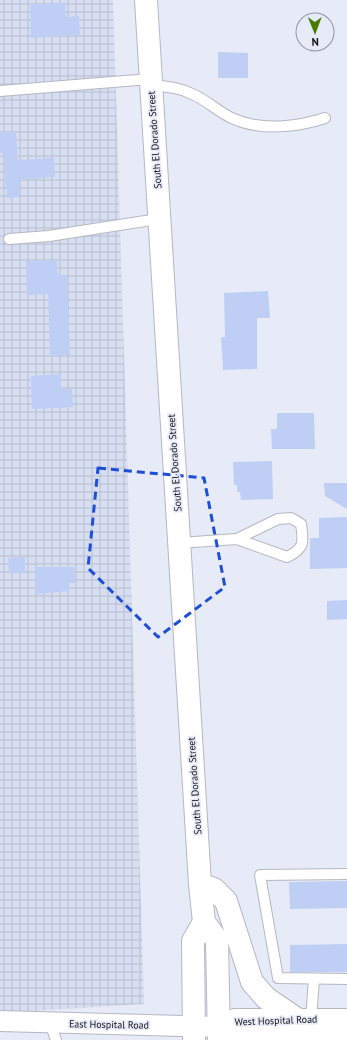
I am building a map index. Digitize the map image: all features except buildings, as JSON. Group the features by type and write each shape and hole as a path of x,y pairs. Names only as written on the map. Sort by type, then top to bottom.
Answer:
{"main road":[{"name":"South El Dorado Street","path":"145,1 200,884 204,922 217,940 219,1033"},
{"path":"200,884 214,890 226,901 252,982 266,998 304,1019"},
{"path":"194,1033 193,942 204,922"},
{"path":"331,1040 347,1036"}],"street":[{"name":"West Hospital Road","path":"219,1033 235,1019 347,1018"},
{"name":"East Hospital Road","path":"0,1021 53,1031 219,1033"},
{"name":"West Hospital Road","path":"219,1033 236,1037 347,1036"}],"lane":[{"path":"0,91 150,82 174,87 193,94 221,113 236,120 253,125 307,124 325,118"},
{"path":"9,238 49,236 158,218"},
{"path":"179,543 237,539 278,519 292,518 301,524 303,535 302,545 298,552 287,557 237,539"},
{"path":"347,874 260,875 278,978 347,979"},
{"path":"304,1019 314,978"}],"highlighted area":[{"path":"98,468 204,478 225,587 158,637 88,568"}],"shaded area":[{"path":"0,0 113,0 144,1004 0,1013"}]}
